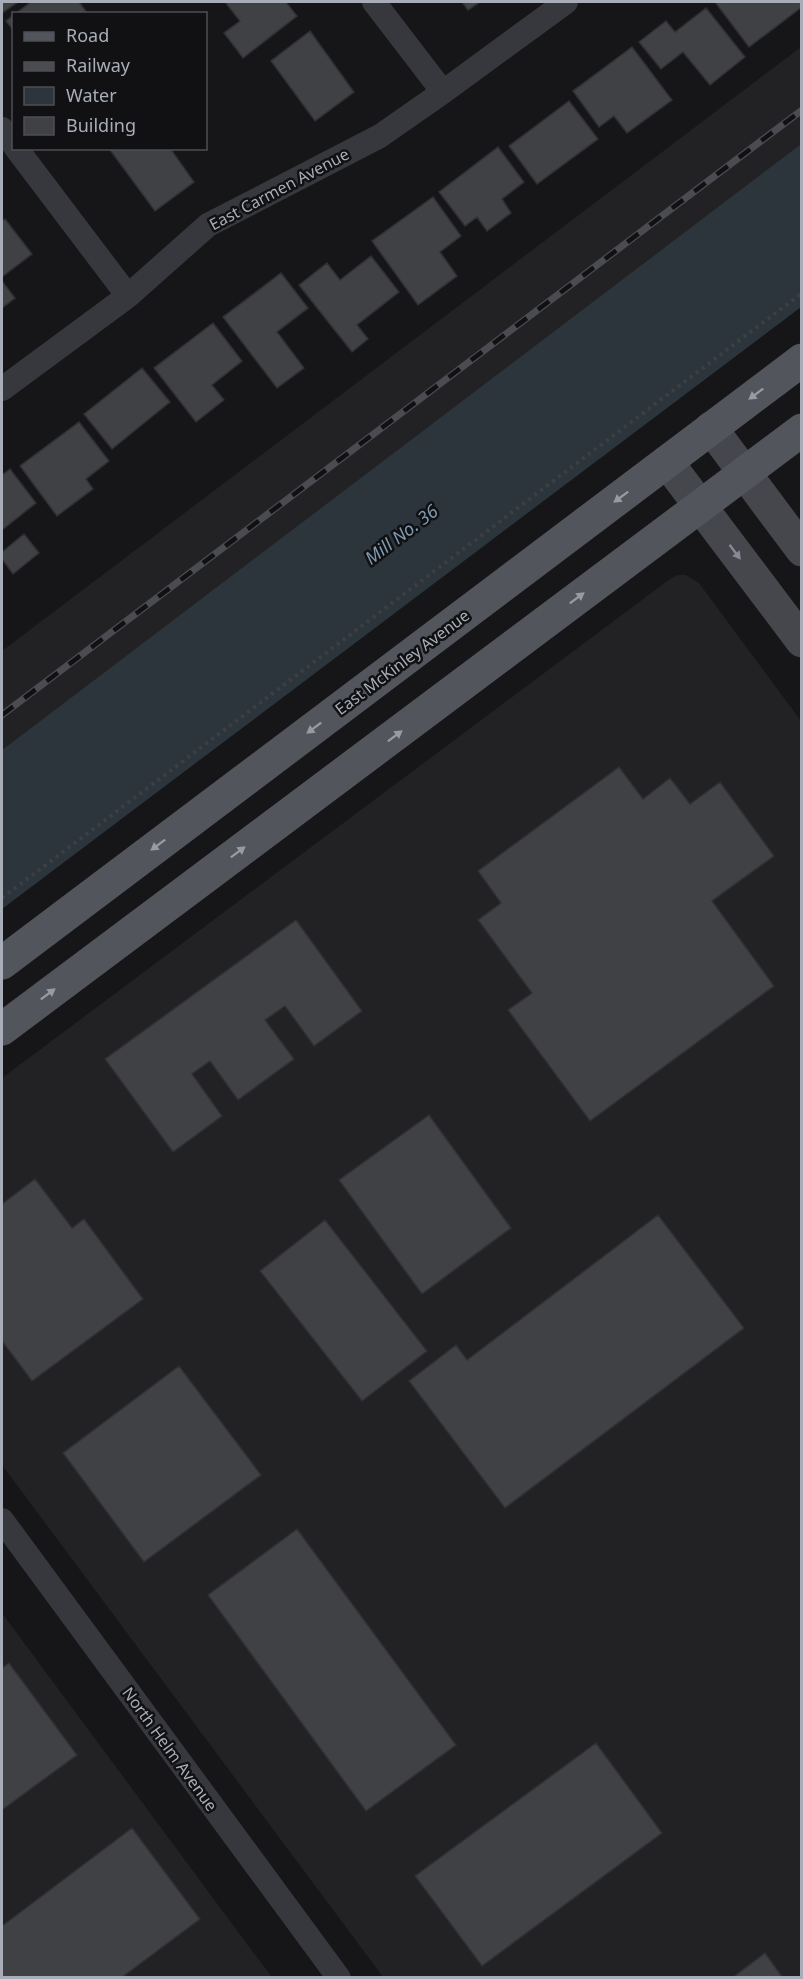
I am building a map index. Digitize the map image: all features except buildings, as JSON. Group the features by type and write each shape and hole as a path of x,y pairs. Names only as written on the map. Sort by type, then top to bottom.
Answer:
{"main road":[{"name":"East McKinley Avenue","path":"2,963 801,360"},
{"path":"711,428 801,550"},
{"path":"2,1029 801,430"},
{"path":"668,462 801,640"},
{"path":"2,971 32,940"}],"street":[{"path":"374,2 443,92"},
{"name":"East Carmen Avenue","path":"2,389 128,296 208,225 380,136 566,2"},
{"path":"2,129 12,142"},
{"path":"18,150 128,296"},
{"name":"North Helm Avenue","path":"2,1520 339,1977"}],"path":[{"path":"2,898 801,293"}],"shaded area":[{"path":"801,47 801,144 2,750 2,651"},
{"path":"678,575 686,575 699,583 801,721 801,1977 383,1977 2,1465 2,1078"},
{"path":"2,1613 247,1944 272,1977 2,1977"}],"water":[{"name":"Mill No. 36","path":"801,144 801,307 2,909 2,750"}],"railway":[{"path":"2,715 802,110"}]}
